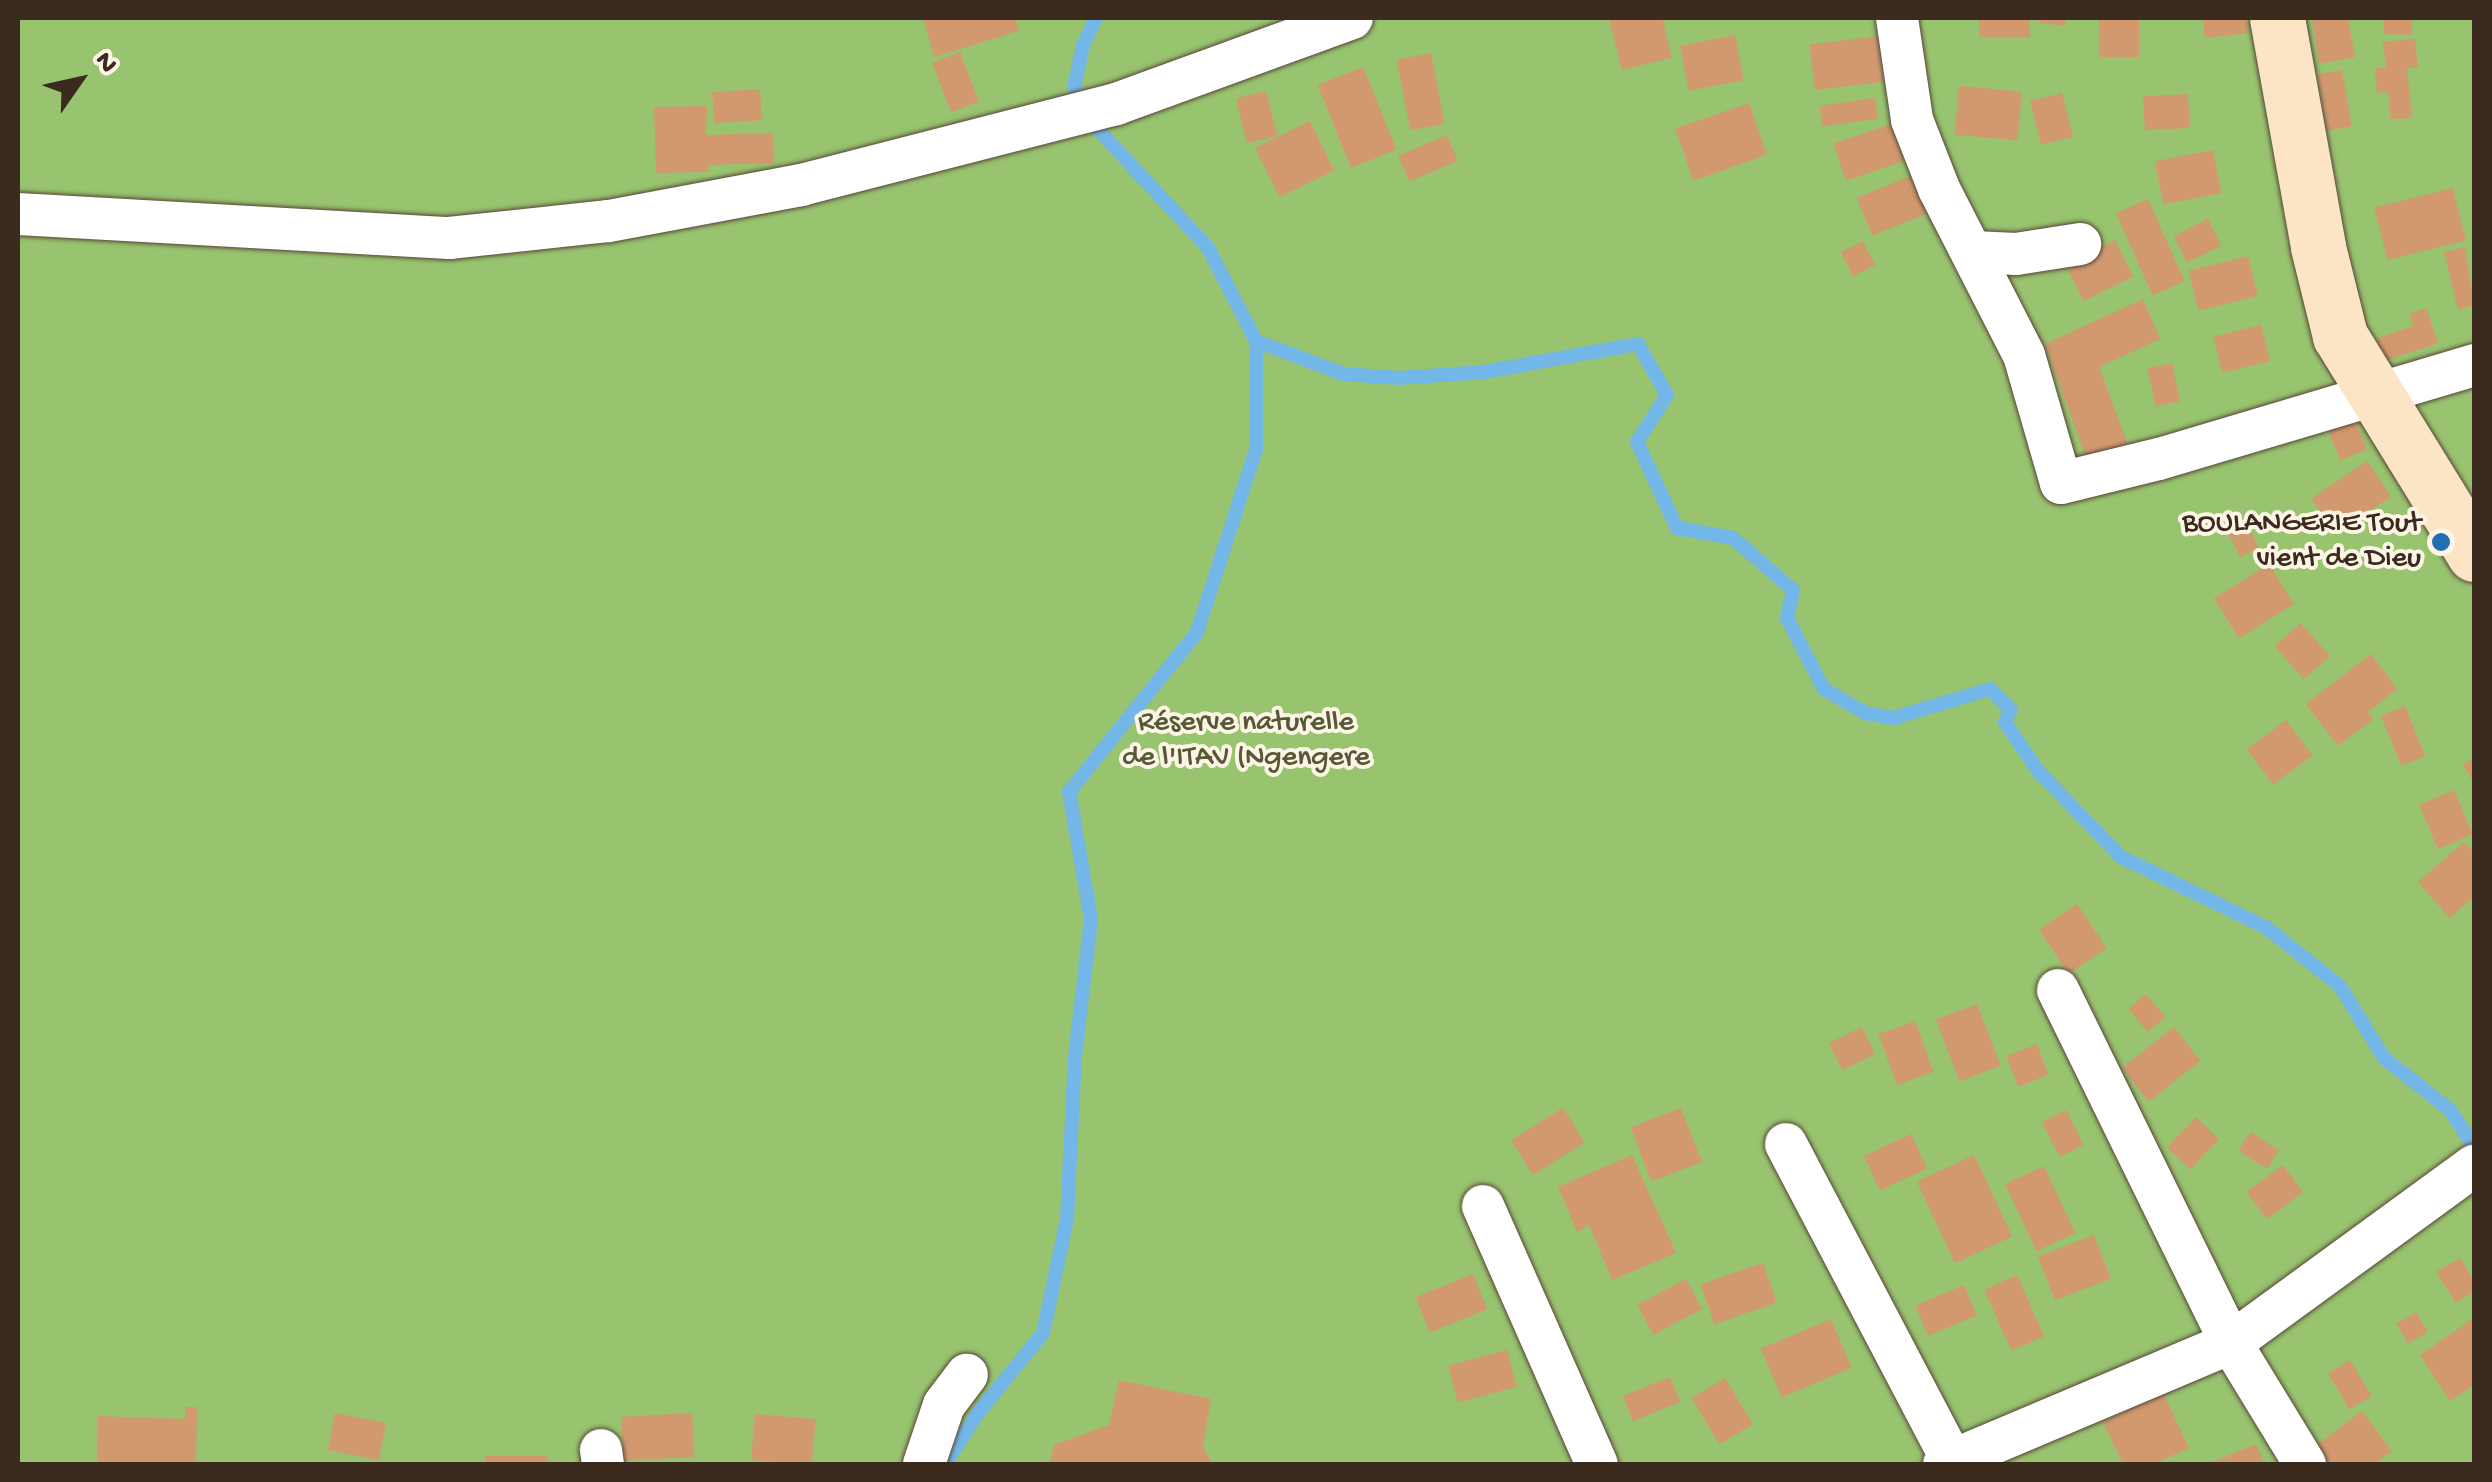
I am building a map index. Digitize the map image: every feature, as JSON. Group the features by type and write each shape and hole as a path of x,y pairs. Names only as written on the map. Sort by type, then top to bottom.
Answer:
{"street":[{"path":"18,214 449,238 610,221 800,185 1116,104 1352,18"},
{"path":"1897,18 1912,120 1939,189 2024,355 2061,483 2160,459 2375,391 2474,365"},
{"path":"2278,18 2318,247 2340,336 2474,554"},
{"path":"1973,252 2016,254 2080,244"},
{"path":"2058,990 2232,1343 2306,1464"},
{"path":"1786,1144 1950,1464 2232,1343 2467,1171"},
{"path":"1483,1206 1597,1464"},
{"path":"924,1464 944,1405 967,1375"}],"green space":[{"name":"Réserve naturelle de l'ITAV (Ngengere","path":"18,18 2474,18 2474,1464 18,1464"}],"building":[{"path":"923,18 1015,18 1019,31 934,57"},
{"path":"1609,18 1662,18 1672,58 1622,70"},
{"path":"1979,18 2030,18 2030,37 1979,37"},
{"path":"2039,18 2066,18 2065,26 2039,23"},
{"path":"2099,18 2139,18 2139,57 2099,57"},
{"path":"2203,18 2246,18 2248,33 2205,38"},
{"path":"2312,18 2348,18 2355,57 2319,64"},
{"path":"2384,18 2412,19 2411,35 2383,34"},
{"path":"1735,35 1744,80 1689,91 1680,46"},
{"path":"1878,36 1884,82 1815,90 1810,44"},
{"path":"2415,39 2418,67 2407,68 2412,118 2391,119 2388,92 2377,93 2375,69 2386,67 2383,42"},
{"path":"960,52 979,101 951,112 932,63"},
{"path":"1431,53 1445,124 1410,130 1397,60"},
{"path":"1363,67 1396,150 1351,168 1318,85"},
{"path":"2342,70 2352,126 2327,130 2317,74"},
{"path":"1959,86 2022,91 2017,140 1955,135"},
{"path":"760,89 762,120 714,123 712,92"},
{"path":"1266,91 1277,136 1247,143 1236,98"},
{"path":"2062,93 2073,137 2041,145 2030,101"},
{"path":"2188,94 2190,128 2145,130 2143,96"},
{"path":"1875,98 1878,119 1822,127 1820,106"},
{"path":"1749,103 1767,155 1693,180 1675,128"},
{"path":"707,106 706,135 773,133 774,163 708,165 709,172 656,173 654,107"},
{"path":"1310,121 1334,170 1279,197 1255,148"},
{"path":"1891,124 1904,161 1846,181 1833,144"},
{"path":"1447,135 1458,161 1409,181 1398,156"},
{"path":"2213,150 2221,193 2163,204 2155,161"},
{"path":"1918,173 1933,211 1872,236 1857,198"},
{"path":"2453,188 2466,240 2387,260 2374,208"},
{"path":"2148,199 2185,281 2153,295 2116,213"},
{"path":"2208,219 2221,246 2187,263 2174,236"},
{"path":"2115,240 2133,277 2084,301 2066,264"},
{"path":"1863,241 1875,265 1853,276 1841,252"},
{"path":"2465,247 2474,305 2458,310 2444,252"},
{"path":"2248,256 2258,296 2199,311 2189,271"},
{"path":"2143,299 2160,339 2099,367 2128,445 2087,460 2045,344"},
{"path":"2426,308 2438,343 2385,361 2377,338 2413,326 2409,314"},
{"path":"2261,325 2270,361 2222,373 2213,337"},
{"path":"2172,363 2180,401 2156,406 2148,368"},
{"path":"2354,417 2367,449 2340,460 2327,428"},
{"path":"2367,461 2391,497 2335,534 2311,498"},
{"path":"2245,519 2259,548 2240,557 2226,528"},
{"path":"2269,564 2294,604 2239,638 2214,598"},
{"path":"2301,623 2330,656 2303,679 2275,646"},
{"path":"2371,654 2397,689 2368,712 2373,719 2338,746 2306,704"},
{"path":"2405,706 2425,756 2401,766 2381,716"},
{"path":"2286,720 2312,755 2273,785 2247,749"},
{"path":"2474,757 2474,783 2463,765"},
{"path":"2454,790 2473,834 2438,849 2419,805"},
{"path":"2464,842 2474,853 2474,896 2450,918 2418,882"},
{"path":"2077,904 2107,948 2069,974 2039,930"},
{"path":"2146,994 2165,1017 2148,1032 2128,1009"},
{"path":"1977,1004 2001,1066 1960,1081 1936,1020"},
{"path":"1915,1021 1933,1072 1897,1085 1878,1034"},
{"path":"1862,1027 1875,1054 1842,1070 1829,1043"},
{"path":"2174,1027 2200,1061 2148,1102 2122,1068"},
{"path":"2037,1044 2049,1075 2018,1087 2006,1056"},
{"path":"1563,1108 1585,1143 1533,1175 1511,1140"},
{"path":"1681,1108 1702,1162 1651,1181 1631,1127"},
{"path":"2066,1110 2084,1145 2060,1157 2042,1122"},
{"path":"2196,1117 2219,1139 2190,1169 2167,1147"},
{"path":"2250,1132 2279,1150 2267,1169 2238,1151"},
{"path":"1911,1134 1927,1168 1880,1190 1864,1156"},
{"path":"1632,1155 1676,1253 1612,1280 1589,1225 1577,1232 1558,1187"},
{"path":"1974,1155 2012,1237 1955,1263 1917,1182"},
{"path":"2283,1165 2303,1193 2267,1219 2247,1191"},
{"path":"2044,1166 2075,1233 2036,1251 2005,1184"},
{"path":"2094,1235 2111,1279 2055,1300 2038,1257"},
{"path":"2460,1258 2474,1281 2474,1291 2456,1303 2436,1272"},
{"path":"1763,1263 1777,1303 1714,1324 1701,1284"},
{"path":"1473,1274 1487,1309 1430,1332 1416,1297"},
{"path":"2017,1275 2044,1336 2011,1351 1984,1290"},
{"path":"1686,1279 1702,1309 1653,1335 1637,1305"},
{"path":"1964,1285 1977,1315 1928,1336 1915,1306"},
{"path":"2416,1312 2428,1332 2408,1344 2396,1324"},
{"path":"2474,1318 2474,1385 2450,1401 2420,1355"},
{"path":"1831,1319 1852,1368 1782,1397 1761,1349"},
{"path":"1507,1350 1517,1387 1458,1402 1448,1366"},
{"path":"2350,1360 2372,1396 2349,1409 2328,1373"},
{"path":"1670,1377 1680,1402 1633,1421 1623,1396"},
{"path":"1725,1378 1753,1424 1719,1444 1692,1398"},
{"path":"1119,1380 1211,1399 1203,1447 1212,1464 1050,1464 1054,1445 1109,1425"},
{"path":"2163,1393 2189,1448 2154,1464 2123,1464 2103,1422"},
{"path":"185,1407 197,1407 196,1464 97,1464 98,1416 185,1419"},
{"path":"2362,1411 2392,1451 2374,1464 2330,1464 2315,1446"},
{"path":"335,1413 386,1423 379,1460 328,1450"},
{"path":"692,1413 694,1457 623,1461 621,1417"},
{"path":"755,1414 816,1419 812,1464 751,1460"},
{"path":"2256,1444 2265,1464 2208,1464"},
{"path":"485,1456 548,1456 548,1464 485,1464"}],"waterway":[{"path":"945,1464 978,1413 1043,1333 1067,1219 1075,1056 1091,919 1069,792 1197,632 1256,449 1256,341 1208,248 1097,128 1074,87 1083,45 1096,18"},
{"path":"1256,341 1344,374 1399,378 1484,372 1638,344 1667,395 1637,442 1677,528 1733,538 1793,590 1787,618 1824,689 1865,713 1893,718 1990,689 2011,709 2005,722 2038,771 2121,857 2267,928 2340,986 2384,1058 2450,1110 2474,1147"}],"place":[{"name":"BOULANGERIE Tout vient de Dieu","path":"2441,542"}]}
